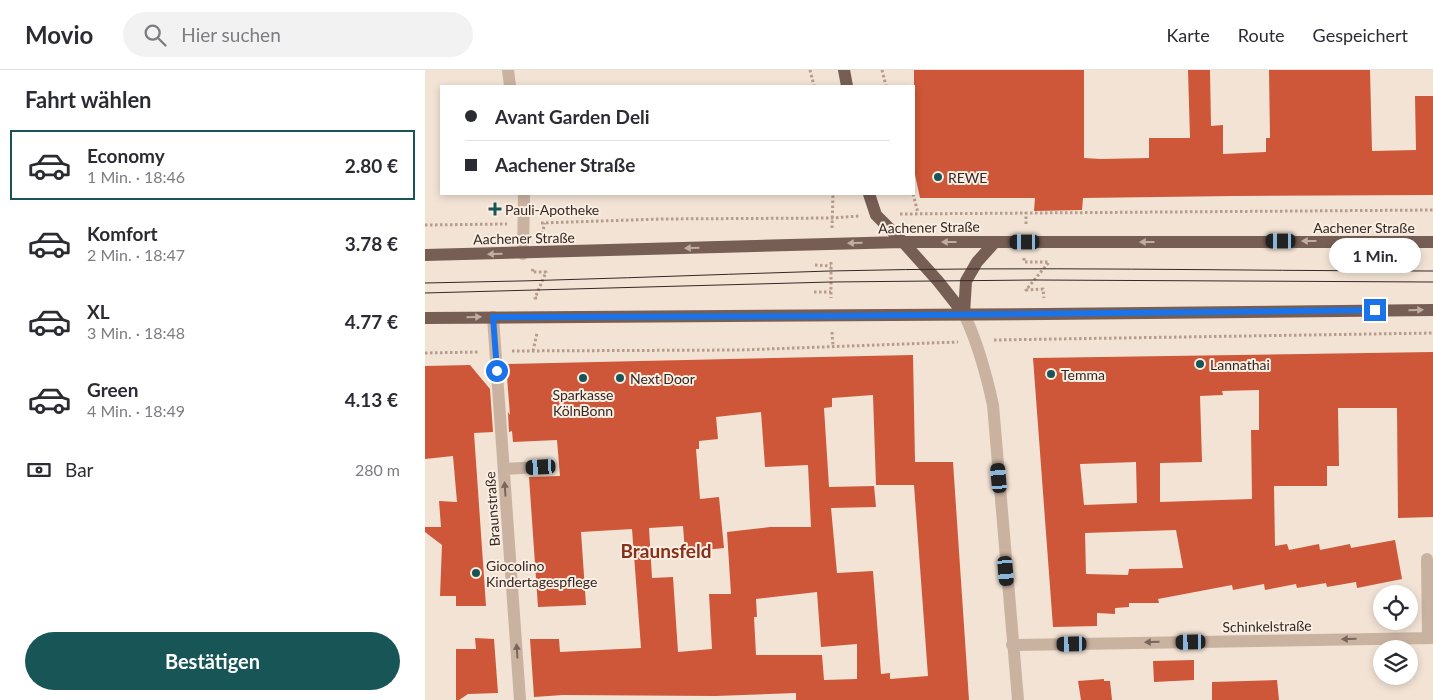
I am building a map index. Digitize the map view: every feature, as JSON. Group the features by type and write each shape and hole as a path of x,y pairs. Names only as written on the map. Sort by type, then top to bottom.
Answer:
{"main road":[{"path":"844,70 847,85"},
{"path":"869,195 876,215 938,281 964,314"},
{"name":"Aachener Straße","path":"425,255 523,254 903,242 1433,242"},
{"path":"964,314 966,281 977,262 995,242"},
{"path":"425,318 1433,310"}],"street":[{"path":"508,70 511,85"},
{"path":"523,254 524,195"},
{"path":"964,314 977,340 993,405 1018,700"},
{"name":"Braunstraße","path":"493,317 520,700"},
{"path":"504,469 541,467"},
{"path":"1427,559 1430,638"},
{"name":"Schinkelstraße","path":"1013,645 1430,638"}],"path":[{"path":"810,70 813,85"},
{"path":"882,70 886,85"},
{"path":"833,195 831,292 833,346"},
{"path":"913,195 918,213"},
{"path":"425,225 524,224 661,219 832,218 918,213 1433,210"},
{"path":"1026,212 1024,262 1049,262 1026,290 1043,289 1045,338"},
{"path":"533,351 541,317 543,298 535,298 548,273 532,272 545,223"},
{"path":"815,265 831,266"},
{"path":"815,292 831,292"},
{"path":"425,353 496,351"}],"building":[{"path":"914,70 1084,70 1084,158 1149,158 1149,138 1190,138 1188,70 1210,70 1211,126 1223,125 1223,154 1266,152 1266,138 1270,138 1269,70 1370,70 1372,151 1416,150 1415,96 1433,96 1433,195 1083,198 1082,210 1034,211 1035,198 920,198 915,175"},
{"path":"1433,352 1433,517 1398,518 1397,408 1338,408 1339,466 1327,466 1327,486 1274,486 1275,546 1287,544 1289,550 1319,544 1320,550 1350,544 1351,548 1395,540 1402,579 1357,588 1356,582 1327,587 1326,583 1297,588 1296,584 1265,590 1264,584 1233,590 1232,585 1158,599 1159,603 1129,603 1129,607 1115,608 1115,614 1097,613 1097,626 1053,627 1033,358","holes":["1259,390 1259,430 1251,430 1252,499 1160,502 1160,463 1202,462 1200,396 1223,395 1222,391","1136,462 1137,503 1084,505 1080,464","1176,530 1183,568 1129,569 1128,575 1086,574 1085,533"]},
{"path":"913,355 915,462 953,462 969,700 796,700 796,693 715,696 563,695 534,697 530,639 559,639 560,652 641,648 632,529 581,532 586,605 538,607 529,477 560,476 557,440 513,442 512,431 509,432 508,412 510,415 506,364","holes":["873,395 876,485 914,485 928,676 890,679 890,673 881,674 873,571 837,573 831,508 876,507 874,486 829,487 824,408 832,407 832,398","761,412 765,467 808,465 811,527 770,527 727,532 731,594 709,594 712,649 678,652 673,577 652,578 649,528 683,526 685,552 724,548 719,497 700,499 696,449 699,449 699,441 718,439 716,417","817,592 821,647 857,644 857,679 824,680 822,655 756,655 754,617 757,617 756,599"]},
{"path":"470,365 490,389 493,432 474,433 486,606 456,606 456,596 440,596 442,545 425,532 425,527 441,527 439,501 457,502 453,456 425,459 425,366"},
{"path":"475,638 494,639 498,693 468,694 456,700 456,649 476,649"},
{"path":"1194,660 1194,680 1154,682 1153,661"},
{"path":"1104,679 1104,681 1110,681 1112,700 1081,700 1078,681"},
{"path":"1277,680 1279,700 1212,700 1212,682"}],"tram line":[{"path":"425,283 905,270 1433,271"},
{"path":"425,293 831,282 1035,280 1433,282"}],"place":[{"name":"REWE","path":"938,177"},
{"name":"Pauli-Apotheke","path":"495,209"},
{"name":"Lannathai","path":"1200,364"},
{"name":"Temma","path":"1051,374"},
{"name":"Sparkasse KölnBonn","path":"583,378"},
{"name":"Next Door","path":"620,378"},
{"name":"Giocolino Kindertagespflege","path":"476,573"}],"district":[{"name":"Braunsfeld","path":"666,550"}],"route":[{"path":"497,371 493,317 832,316 1375,310"}]}
